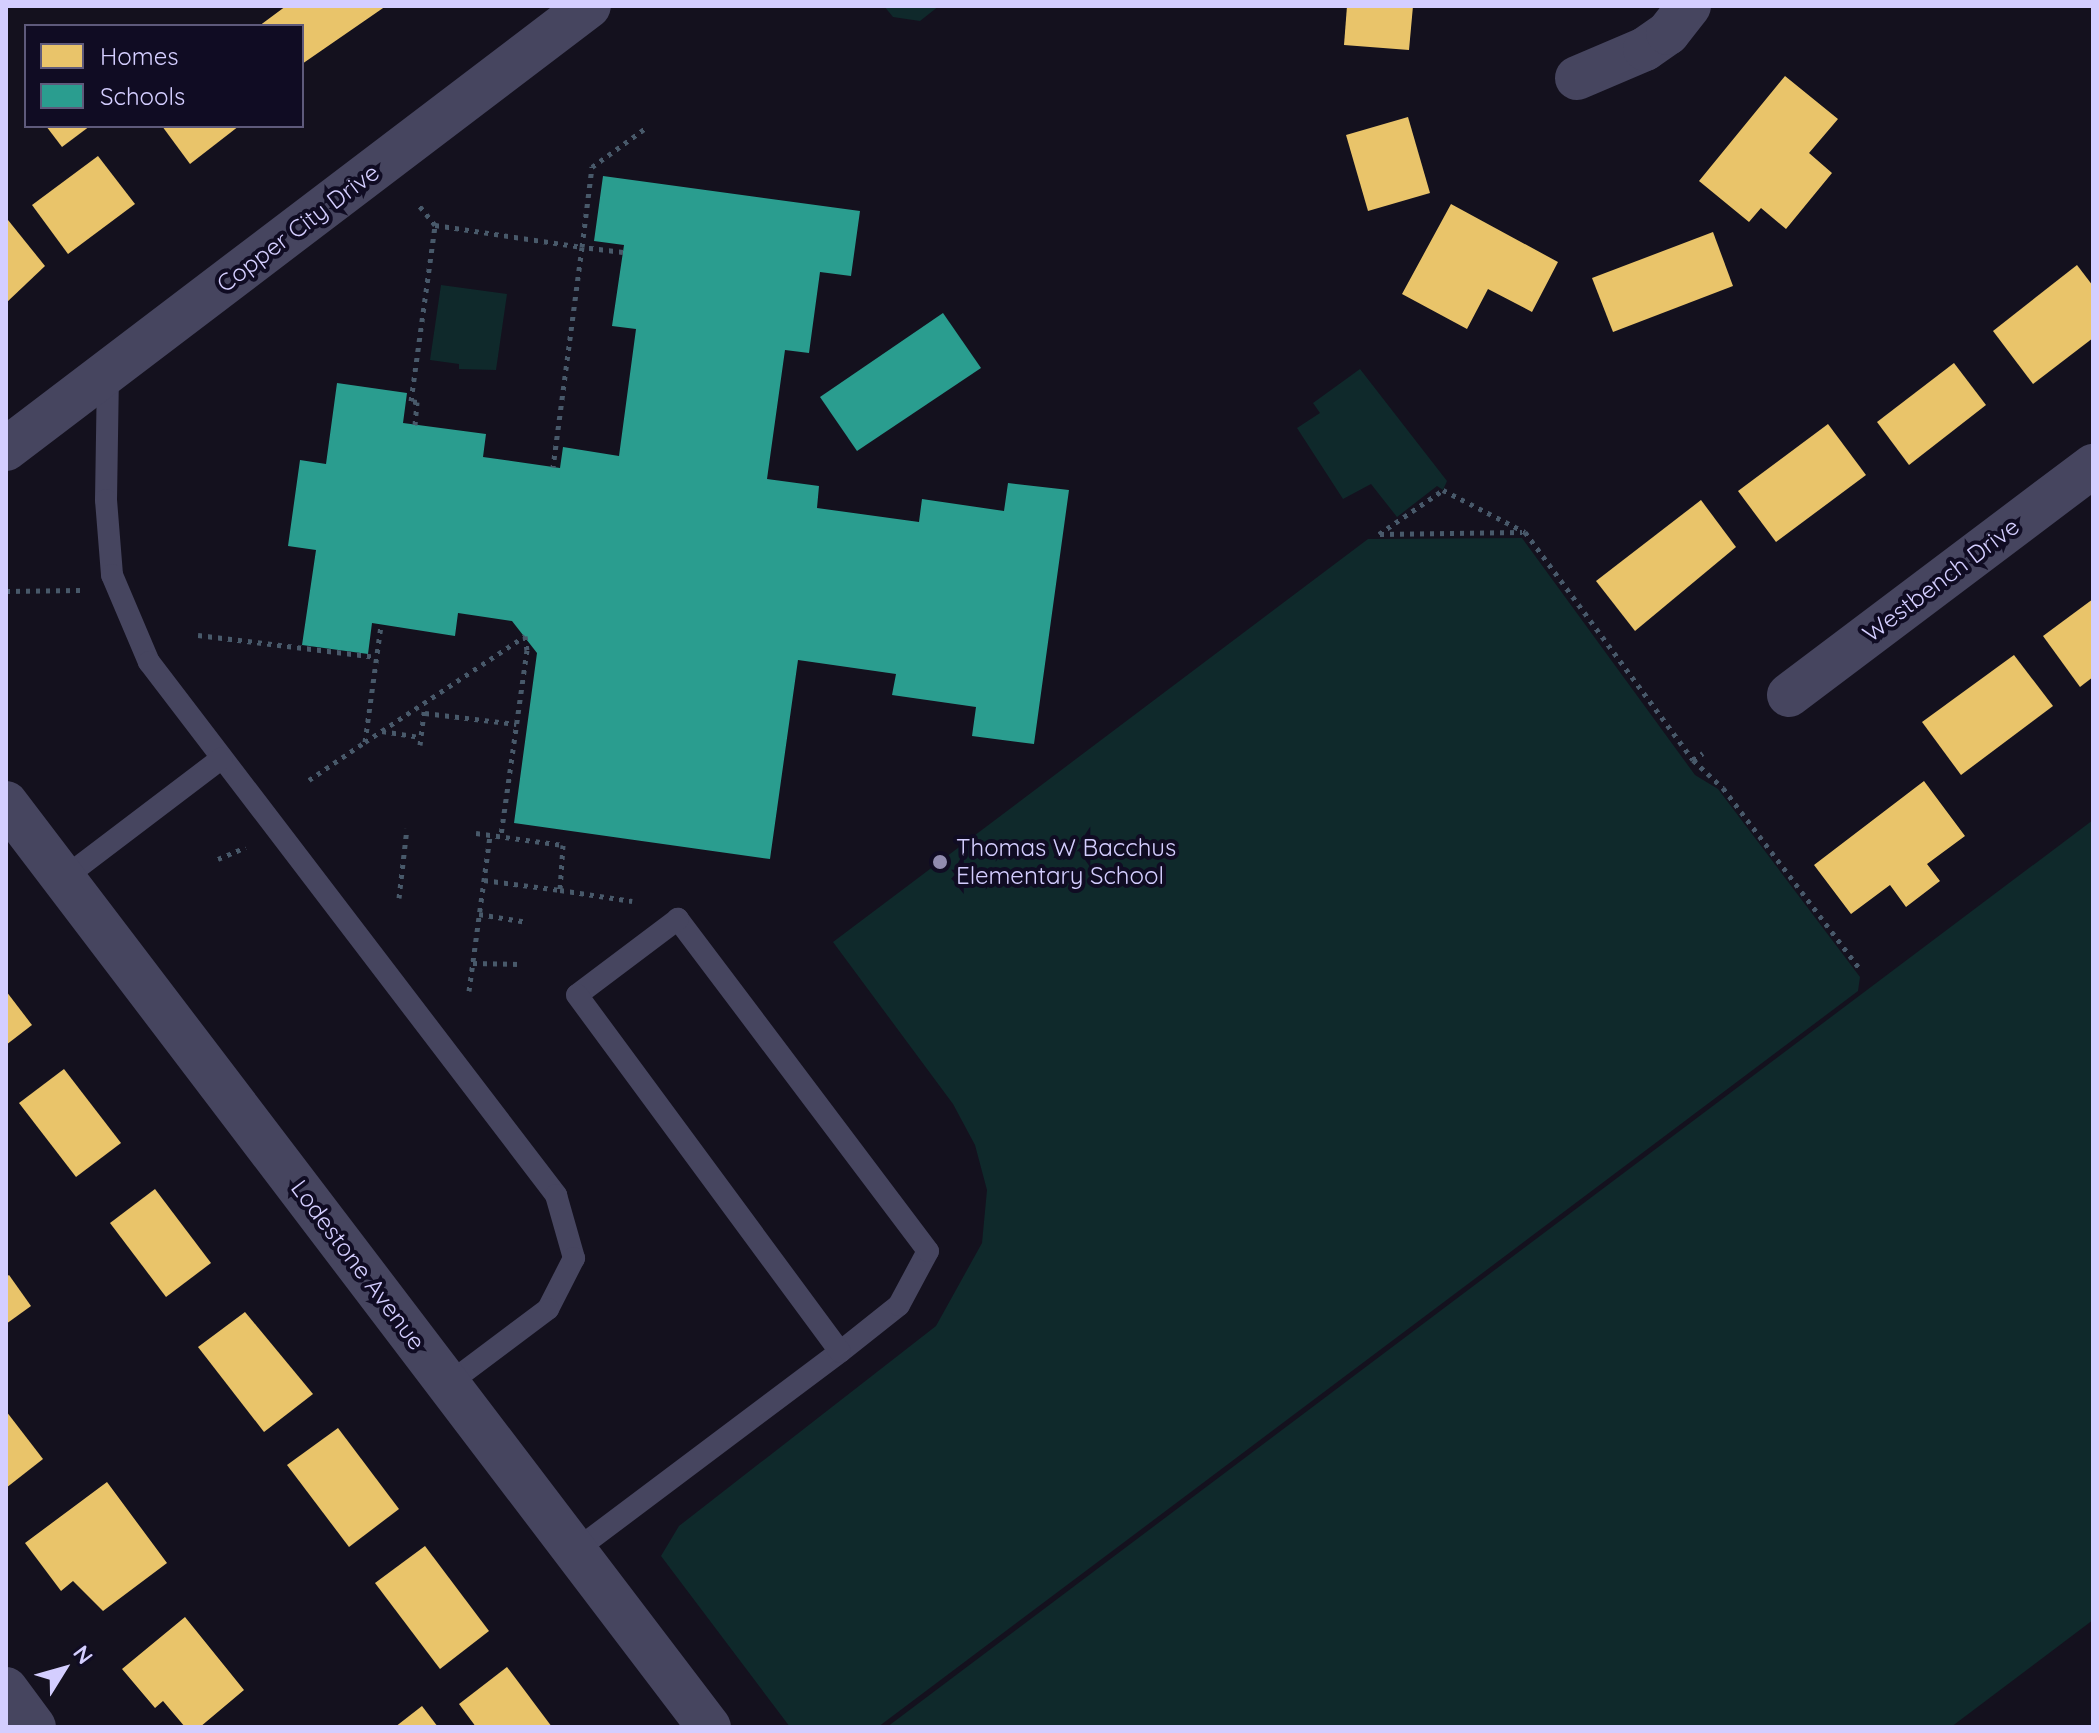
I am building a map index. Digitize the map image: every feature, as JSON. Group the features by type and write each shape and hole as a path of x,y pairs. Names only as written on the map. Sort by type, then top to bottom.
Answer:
{"street":[{"name":"Copper City Drive","path":"6,449 589,6"},
{"path":"1577,78 1645,49 1668,33 1689,6"},
{"name":"Westbench Drive","path":"1789,695 2093,466"},
{"name":"Lodestone Avenue","path":"6,803 709,1727"},
{"path":"6,1689 34,1727"}],"lane":[{"path":"108,373 106,500 112,575 149,662 556,1195 574,1258 548,1309 448,1384"},
{"path":"64,878 222,758"},
{"path":"576,1550 840,1352 899,1305 928,1251 678,919 577,995 840,1352"}],"path":[{"path":"553,467 592,167 647,127"},
{"path":"419,205 435,225 623,252"},
{"path":"415,425 417,402 411,401 435,225"},
{"path":"1525,532 1378,533 1443,490 1525,532 1693,760 1723,788 1859,968"},
{"path":"6,591 90,590"},
{"path":"365,742 381,625"},
{"path":"198,635 377,657"},
{"path":"309,780 525,636 501,836"},
{"path":"420,705 425,713 420,745"},
{"path":"425,713 516,724"},
{"path":"381,731 421,737"},
{"path":"1693,760 1703,753"},
{"path":"399,898 407,828"},
{"path":"476,833 563,845 560,890"},
{"path":"469,991 490,835"},
{"path":"218,859 251,845"},
{"path":"484,880 632,901"},
{"path":"479,914 527,922"},
{"path":"473,963 520,964"}],"green space":[{"path":"884,6 939,6 920,21 893,17"},
{"path":"441,285 507,294 496,370 459,369 459,364 430,360"},
{"path":"1360,369 1447,481 1443,490 1437,486 1397,517 1371,484 1343,499 1297,428 1320,413 1313,403"},
{"path":"1522,538 1695,775 1718,789 1860,977 1858,991 878,1727 790,1727 661,1556 679,1526 936,1326 982,1243 987,1190 975,1145 953,1104 833,942 1368,539"},
{"path":"2093,820 2093,1620 1951,1727 887,1727"}],"building: Homes":[{"path":"286,6 386,6 304,63 304,24 262,24"},
{"path":"1347,6 1413,6 1409,50 1344,45"},
{"path":"1785,76 1838,119 1809,153 1832,173 1786,229 1761,208 1749,222 1699,181"},
{"path":"1408,117 1430,193 1368,211 1346,135"},
{"path":"48,128 87,128 62,147"},
{"path":"163,128 236,128 190,164"},
{"path":"98,156 135,204 68,254 32,205"},
{"path":"1451,204 1558,262 1532,312 1488,289 1467,329 1402,294"},
{"path":"8,220 45,266 6,303 6,222"},
{"path":"1713,232 1733,286 1613,332 1592,278"},
{"path":"2077,265 2093,286 2093,338 2033,384 1993,331"},
{"path":"1954,363 1986,405 1909,465 1877,422"},
{"path":"1828,424 1866,475 1776,542 1738,491"},
{"path":"1701,500 1736,547 1635,631 1596,581"},
{"path":"2093,599 2093,677 2080,687 2043,636"},
{"path":"2014,655 2053,706 1961,775 1922,722"},
{"path":"1924,781 1965,836 1927,864 1940,881 1906,907 1890,885 1851,914 1814,865"},
{"path":"6,991 32,1025 6,1045"},
{"path":"64,1069 121,1143 76,1177 19,1103"},
{"path":"155,1189 211,1263 166,1297 110,1223"},
{"path":"9,1275 31,1306 6,1324 6,1277"},
{"path":"245,1312 313,1394 264,1432 198,1347"},
{"path":"6,1411 43,1459 6,1488"},
{"path":"338,1428 399,1509 349,1547 287,1465"},
{"path":"107,1482 167,1563 103,1611 73,1581 61,1591 25,1543"},
{"path":"425,1546 489,1631 440,1669 375,1583"},
{"path":"185,1617 244,1690 200,1727 185,1727 163,1701 155,1708 122,1669"},
{"path":"507,1667 552,1727 476,1727 459,1704"},
{"path":"422,1706 438,1727 395,1727"}],"building: Schools":[{"path":"603,176 860,211 851,276 820,272 809,353 785,350 767,479 819,486 817,508 919,522 922,499 1004,511 1008,483 1069,490 1034,744 972,736 976,707 892,695 896,674 798,660 770,859 514,823 537,653 512,621 458,613 455,636 372,623 368,654 302,645 316,550 288,546 300,460 326,464 337,383 407,393 403,423 486,434 483,457 560,468 563,447 619,456 636,329 612,326 624,245 594,241"},
{"path":"943,313 981,368 857,451 820,397"}],"place":[{"name":"Thomas W Bacchus Elementary School","path":"940,862"}]}
